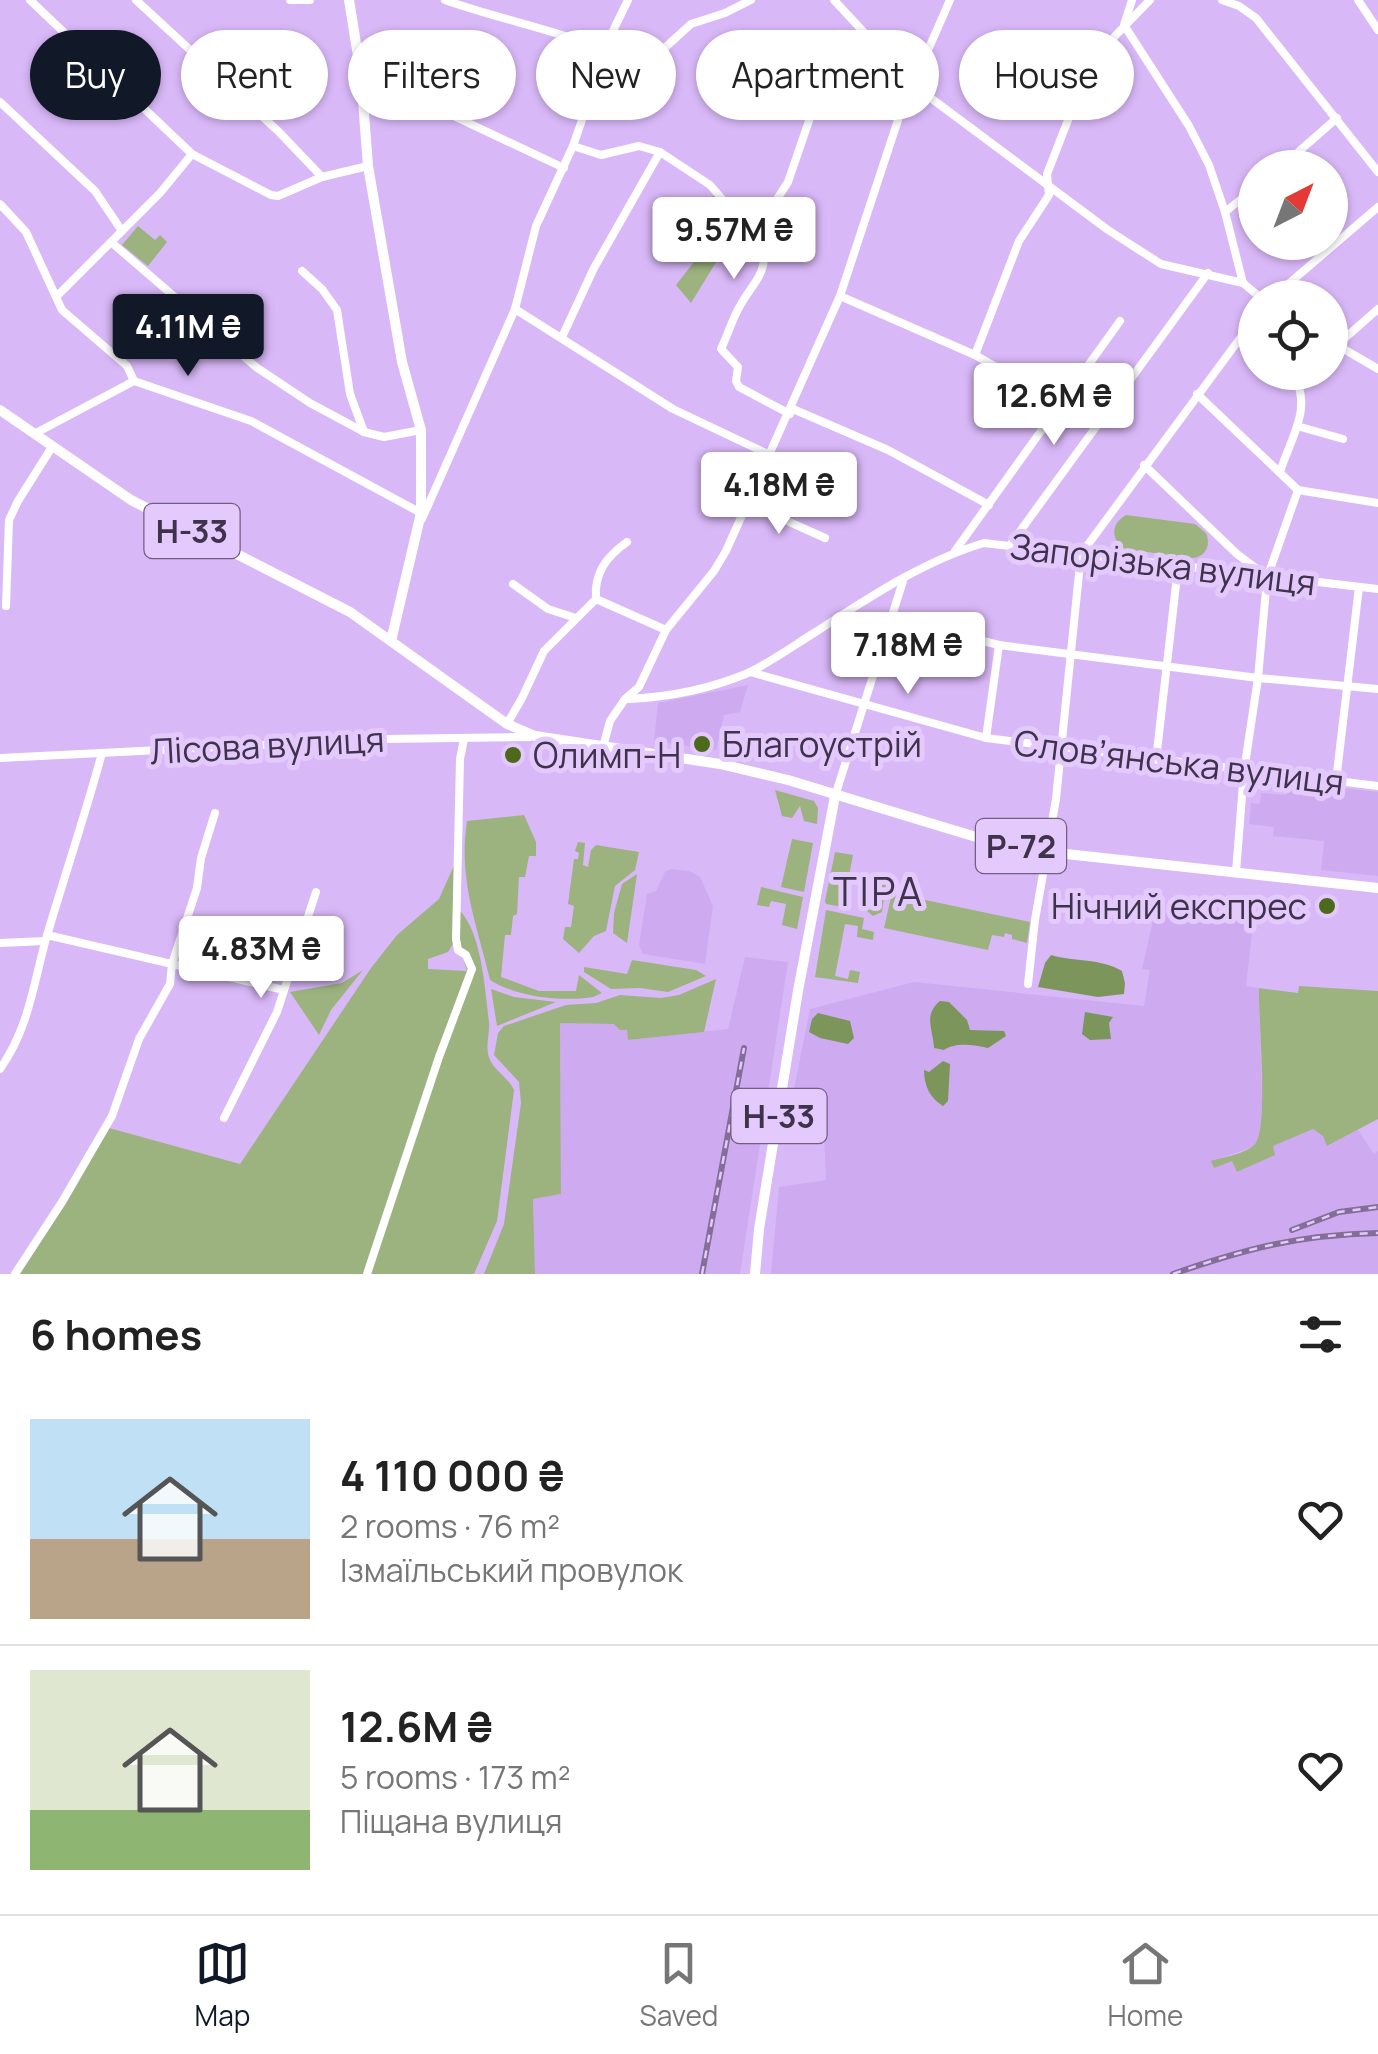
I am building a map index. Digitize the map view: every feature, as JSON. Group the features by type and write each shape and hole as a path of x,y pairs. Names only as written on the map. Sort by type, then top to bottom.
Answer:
{"main road":[{"path":"349,0 353,30"},
{"path":"364,120 368,166 402,362 420,430 420,513 392,641"},
{"name":"Н-33","path":"0,410 131,500 350,612 506,724 535,736 720,764 835,796 801,974 755,1274"},
{"name":"Р-72","path":"835,796 976,837 1048,852 1378,888"}],"street":[{"path":"30,0 192,154 270,195 278,196 322,177 368,166"},
{"path":"136,0 278,130 322,177"},
{"path":"290,0 310,0"},
{"path":"444,0 549,30"},
{"path":"615,30 628,0"},
{"path":"676,38 691,24 725,14 751,0"},
{"path":"834,0 861,30"},
{"path":"936,30 950,0"},
{"path":"1124,25 1132,0"},
{"path":"975,356 1018,241 1049,195 1046,174 1076,98 1099,57 1150,0"},
{"path":"1222,0 1256,18 1378,172"},
{"path":"1358,0 1378,30"},
{"path":"1124,25 1190,126 1209,166 1226,212 1242,280"},
{"path":"0,102 95,191 122,231"},
{"path":"939,104 1160,264 1238,282"},
{"path":"1301,150 1338,118"},
{"path":"462,120 564,168"},
{"path":"418,528 514,309 536,226 582,120"},
{"path":"809,120 788,182 757,230 764,256 763,272 740,304 721,348 738,367 736,381 739,387 791,411 888,450 989,505"},
{"path":"604,747 610,721 639,688 666,630 714,571 791,411 840,296 898,120"},
{"path":"573,146 601,156 639,146 660,152 710,185 743,223 757,230"},
{"path":"562,338 594,268 660,152"},
{"path":"57,296 160,193 192,154"},
{"path":"1226,212 1238,202"},
{"path":"0,204 26,232 62,310 128,366 134,382"},
{"path":"1293,280 1378,207"},
{"path":"110,242 256,367 310,403 364,432 399,437 420,430"},
{"path":"302,271 337,310 350,394 364,432"},
{"path":"1010,545 1208,273"},
{"path":"840,296 975,356 1062,405"},
{"path":"514,309 674,409 770,455"},
{"path":"1348,332 1378,309"},
{"path":"956,551 1120,321"},
{"path":"1028,984 1062,748 1081,554 1238,340"},
{"path":"1348,352 1378,369"},
{"path":"34,434 134,382 251,421 420,513"},
{"path":"1280,472 1304,402 1302,390"},
{"path":"1196,394 1298,490 1378,502"},
{"path":"1296,426 1344,439"},
{"path":"6,606 3,548 13,510 52,447"},
{"path":"1144,465 1267,578"},
{"path":"1236,872 1267,578 1298,490"},
{"path":"747,503 825,538"},
{"path":"972,528 974,539 984,543"},
{"path":"506,724 544,651 596,599 599,570 626,542"},
{"name":"Запорізька вулиця","path":"626,699 648,699 704,688 750,672 904,579 956,551 984,543 1378,590"},
{"path":"1156,760 1178,567"},
{"path":"835,796 904,579"},
{"path":"514,584 548,609 576,618"},
{"path":"1336,781 1359,587"},
{"path":"596,599 666,630"},
{"path":"891,618 999,645 1378,689"},
{"path":"986,738 999,645"},
{"name":"Словʼянська вулиця","path":"750,672 986,738 1378,786"},
{"name":"Лісова вулиця","path":"0,758 384,738 535,736"},
{"path":"368,1274 472,968 466,955 458,950 456,939 460,760 464,738"},
{"path":"0,1069 12,1052 31,1007 46,938 102,754"},
{"path":"15,1274 112,1116 139,1039 170,984 172,964 215,813"},
{"path":"224,1118 277,1012 316,892"},
{"path":"0,942 46,938 284,990"}],"shaded area":[{"path":"748,685 740,712 724,715 716,750 654,741 658,703"},
{"path":"1268,780 1378,792 1378,876 1321,870 1324,841 1273,836 1274,827 1249,824 1251,803 1260,804 1261,793 1287,795 1287,787 1267,785"},
{"path":"671,869 700,877 713,906 705,964 643,954 639,945 647,894 656,891 665,872"},
{"path":"1221,904 1244,906 1246,933 1252,934 1246,986 1259,988 1262,1102 1260,1137 1253,1147 1212,1161 1272,1146 1313,1129 1328,1146 1358,1130 1374,1154 1378,1151 1378,1274 771,1274 779,1187 826,1180 823,1112 790,1109 810,1009 914,982 1144,1006 1150,970 1142,969 1154,916 1159,913 1218,919"},
{"path":"745,957 788,962 740,1274 535,1274 533,1199 561,1194 560,1022 614,1024 627,1030 629,1040 728,1029"}],"green space":[{"path":"714,192 746,231 730,264 718,259 691,303 676,285 694,262 710,229"},
{"path":"138,226 155,240 160,235 167,242 148,266 122,245"},
{"path":"1126,515 1195,524 1206,533 1206,550 1192,558 1125,549 1114,532"},
{"path":"775,790 814,801 818,808 817,824 804,821 800,806 792,818 782,816"},
{"path":"524,815 536,842 536,856 529,856 525,877 519,877 517,914 513,916 511,935 505,935 501,977 539,991 576,991 579,975 602,993 593,997 540,997 513,991 490,980 467,882 467,821"},
{"path":"792,839 813,843 804,892 781,887"},
{"path":"578,842 585,843 583,865 588,867 596,845 639,852 635,870 615,886 606,931 594,936 579,953 563,939 565,927 571,927 574,906 568,904"},
{"path":"835,852 853,855 843,907 825,901"},
{"path":"456,861 454,942 448,952 428,959 428,969 467,971 458,939 459,910 473,932 481,963 489,1022 489,1059 514,1090 497,1221 474,1274 20,1274 109,1128 240,1164 371,968 397,935 439,899"},
{"path":"877,873 887,876 882,912 873,916 866,910"},
{"path":"637,874 627,943 613,933 614,913 622,884"},
{"path":"761,887 803,897 797,929 782,925 786,904 771,901 769,907 757,905"},
{"path":"892,893 1030,922 1027,943 1005,933 1004,937 992,935 988,950 884,928"},
{"path":"826,910 864,918 862,929 874,932 873,940 857,937 858,926 845,924 835,976 848,979 850,970 860,972 858,983 815,977"},
{"path":"1051,955 1105,964 1122,971 1124,994 1098,997 1038,987"},
{"path":"632,960 696,970 706,976 668,992 611,989 584,972 584,967 627,974"},
{"path":"363,970 331,1010 319,1035 290,992 342,983"},
{"path":"716,979 704,1032 628,1040 627,1030 614,1024 560,1023 561,1194 533,1199 535,1274 484,1274 504,1224 521,1103 519,1082 494,1055 498,1033 504,1026 566,1005 596,1003 620,995 679,995"},
{"path":"1299,986 1378,991 1378,1119 1327,1146 1323,1136 1313,1129 1273,1146 1275,1155 1237,1172 1232,1161 1214,1168 1211,1161 1246,1150 1255,1144 1259,1134 1259,988 1298,993"},
{"path":"491,989 514,997 556,1002 497,1026"},
{"path":"940,1001 949,1002 967,1020 970,1030 1004,1031 1006,1036 988,1048 934,1048 930,1017"},
{"path":"1085,1012 1113,1017 1109,1023 1111,1039 1090,1040 1082,1034"},
{"path":"818,1013 850,1021 854,1038 848,1044 809,1032"},
{"path":"943,1061 950,1064 948,1101 943,1106 929,1091 924,1070 929,1072"}],"railway":[{"path":"702,1274 744,1048"},
{"path":"1292,1230 1339,1212 1378,1207"},
{"path":"1173,1274 1274,1244 1378,1233"}],"place":[{"name":"Благоустрій","path":"702,744"},
{"name":"Олимп-Н","path":"513,755"},
{"name":"Нічний експрес","path":"1327,906"}],"district":[{"name":"ТІРА","path":"879,890"}]}
